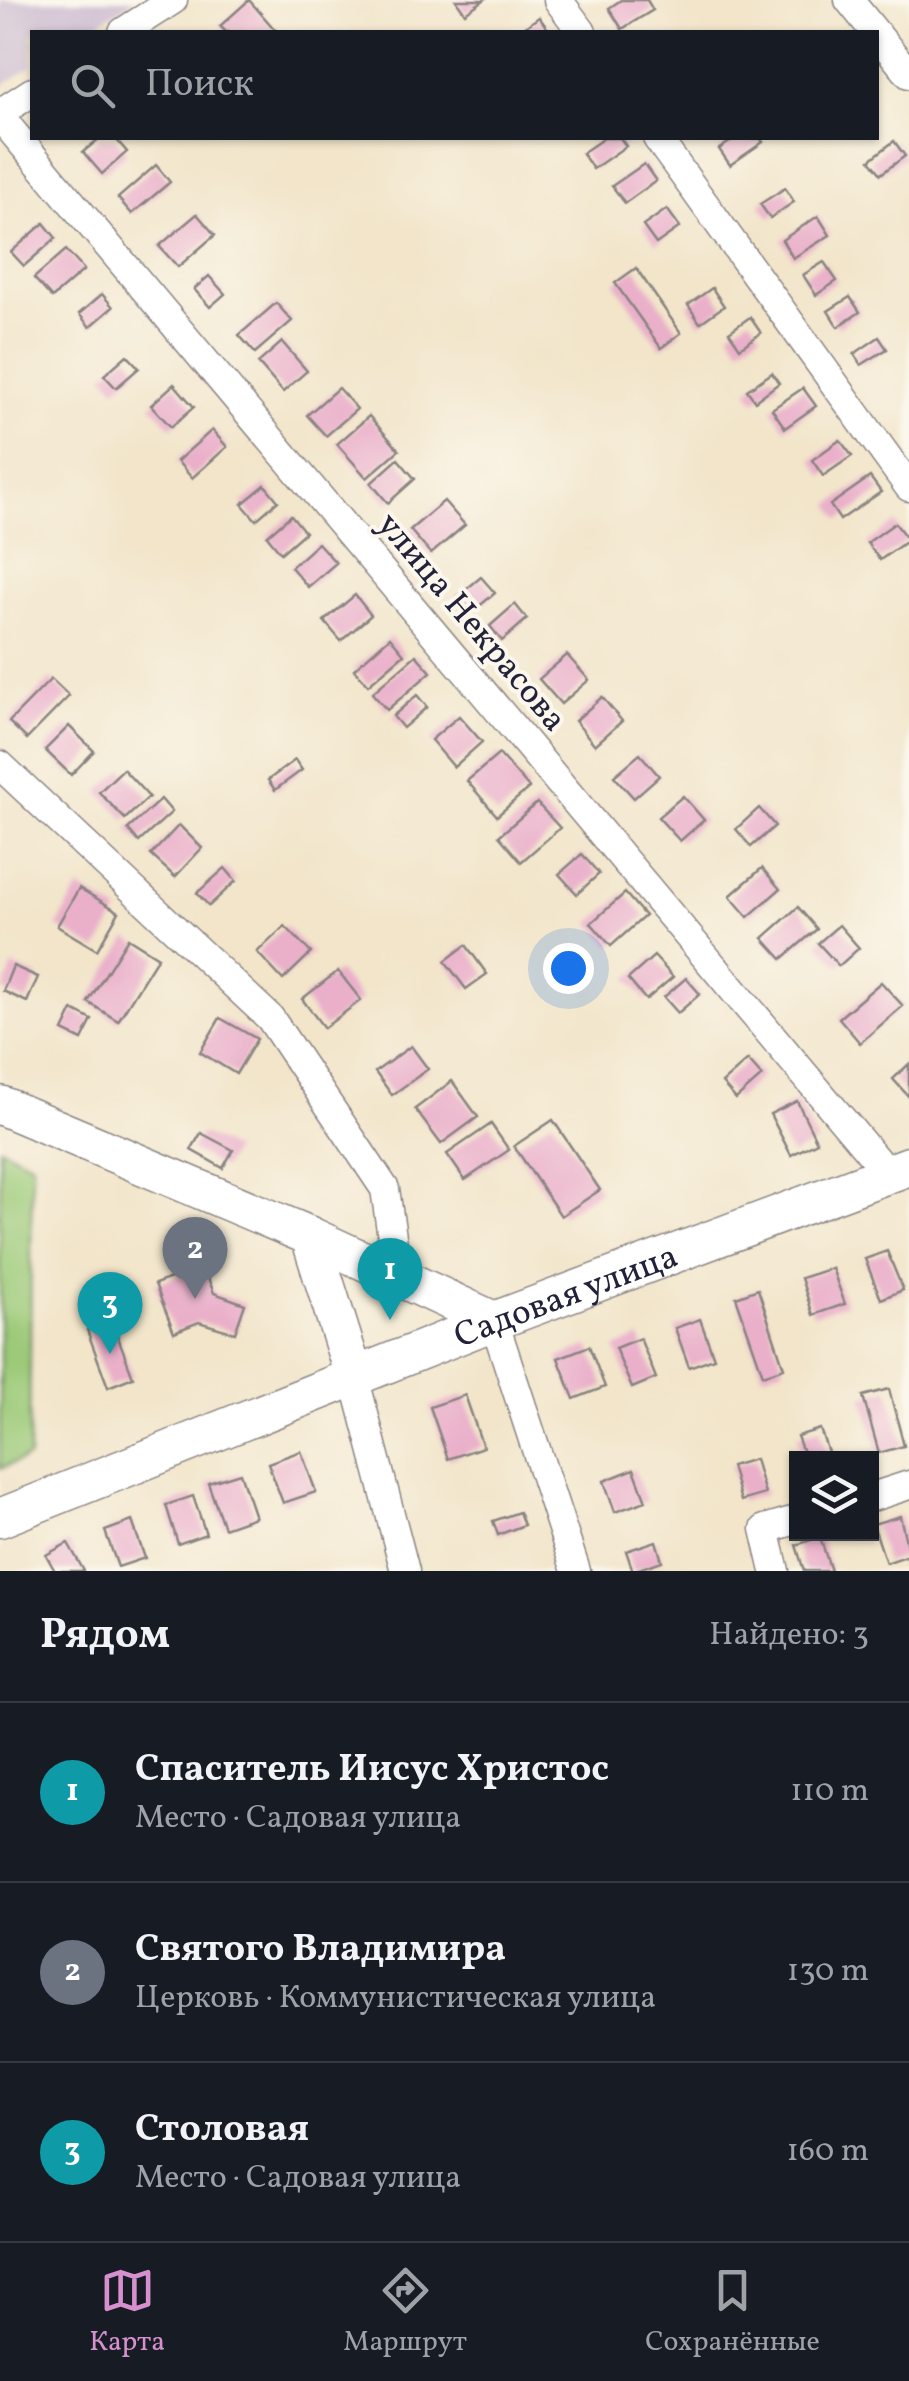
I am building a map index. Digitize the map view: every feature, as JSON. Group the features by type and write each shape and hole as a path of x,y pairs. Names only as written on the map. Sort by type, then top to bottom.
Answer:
{"street":[{"path":"126,30 172,0"},
{"path":"558,0 580,30"},
{"path":"849,0 873,30"},
{"path":"879,37 909,74"},
{"name":"улица Некрасова","path":"30,93 0,115 898,1170"},
{"path":"658,140 909,487"},
{"path":"0,766 270,1018 386,1190 398,1278"},
{"path":"0,1105 310,1236 494,1320 576,1571"},
{"name":"Садовая улица","path":"0,1518 494,1320 898,1170"},
{"path":"310,1236 354,1376 405,1571"},
{"path":"879,1494 909,1485"},
{"path":"775,1571 765,1530 789,1522"}],"shaded area":[{"path":"0,0 134,0 87,30 30,30 30,67 0,87"}],"green space":[{"path":"0,1147 32,1164 29,1457 0,1469"}],"building":[{"path":"249,0 275,30 224,30 220,26"},
{"path":"456,0 484,0 465,13"},
{"path":"621,0 647,0 653,10 622,29 609,8"},
{"path":"539,17 549,30 521,30"},
{"path":"98,140 117,140 127,152 102,174 83,152"},
{"path":"601,140 622,140 626,146 593,169 582,153"},
{"path":"733,140 763,142 730,165 719,149"},
{"path":"894,141 905,156 881,174 870,160"},
{"path":"644,164 656,181 625,203 612,186"},
{"path":"156,165 170,182 132,214 118,198"},
{"path":"785,188 794,202 770,218 760,204"},
{"path":"667,209 680,227 656,244 643,226"},
{"path":"197,214 215,235 178,267 159,246"},
{"path":"818,216 830,235 793,258 782,240"},
{"path":"44,223 56,238 24,266 11,252"},
{"path":"66,250 84,270 52,298 34,278"},
{"path":"824,262 837,281 816,295 803,275"},
{"path":"636,268 681,333 661,348 615,283"},
{"path":"209,276 225,294 210,307 194,289"},
{"path":"712,288 724,306 700,323 688,305"},
{"path":"102,294 113,307 90,327 79,314"},
{"path":"850,297 860,312 838,327 828,311"},
{"path":"276,303 292,321 255,353 239,335"},
{"path":"750,317 761,333 740,348 729,332"},
{"path":"879,337 887,349 861,365 854,354"},
{"path":"282,342 307,371 283,392 258,363"},
{"path":"127,355 139,368 116,388 104,375"},
{"path":"772,373 779,383 755,401 747,390"},
{"path":"174,384 194,407 171,427 151,405"},
{"path":"338,388 357,409 326,436 307,415"},
{"path":"803,388 816,406 785,428 772,409"},
{"path":"369,416 399,450 367,478 337,444"},
{"path":"212,430 227,447 192,478 177,461"},
{"path":"840,440 852,456 823,476 812,460"},
{"path":"398,459 415,479 388,503 371,483"},
{"path":"870,477 881,492 840,520 830,505"},
{"path":"265,485 278,501 256,520 242,504"},
{"path":"444,501 465,525 431,554 410,530"},
{"path":"291,515 305,532 281,553 267,536"},
{"path":"895,523 908,540 880,560 867,543"},
{"path":"318,543 336,563 308,587 291,567"},
{"path":"481,577 495,593 471,613 457,597"},
{"path":"355,595 371,615 341,641 324,621"},
{"path":"515,604 527,619 502,641 490,626"},
{"path":"390,637 404,654 368,685 354,669"},
{"path":"416,655 431,672 387,710 372,693"},
{"path":"567,655 589,680 561,704 539,679"},
{"path":"51,679 69,696 27,739 9,722"},
{"path":"417,695 427,707 403,728 393,716"},
{"path":"602,697 622,721 595,745 575,721"},
{"path":"459,716 482,742 454,767 431,740"},
{"path":"69,726 94,751 71,775 45,750"},
{"path":"499,754 529,788 497,816 467,781"},
{"path":"640,754 659,776 634,798 614,776"},
{"path":"295,760 302,770 275,790 268,780"},
{"path":"123,769 149,797 125,819 99,792"},
{"path":"683,796 704,820 680,841 658,817"},
{"path":"161,799 172,812 139,842 128,829"},
{"path":"537,803 560,828 521,862 499,836"},
{"path":"759,808 775,826 751,847 736,829"},
{"path":"179,825 202,848 175,877 151,855"},
{"path":"582,854 599,874 577,894 559,874"},
{"path":"225,868 236,881 209,906 197,893"},
{"path":"762,868 780,889 748,917 730,896"},
{"path":"79,888 119,912 97,950 57,926"},
{"path":"625,893 645,916 611,946 591,923"},
{"path":"798,907 817,929 782,959 763,938"},
{"path":"839,925 859,948 839,966 818,943"},
{"path":"285,926 311,953 283,980 257,952"},
{"path":"128,938 158,957 118,1021 88,1002"},
{"path":"466,945 487,974 466,989 445,961"},
{"path":"654,956 673,977 646,1000 628,979"},
{"path":"13,966 38,977 27,1002 3,991"},
{"path":"338,971 361,1000 324,1028 302,999"},
{"path":"686,978 700,994 678,1013 664,997"},
{"path":"881,982 903,1006 860,1043 839,1018"},
{"path":"73,1010 92,1020 82,1040 63,1031"},
{"path":"220,1018 257,1039 236,1074 200,1052"},
{"path":"411,1046 428,1069 392,1095 375,1072"},
{"path":"748,1060 762,1076 736,1099 722,1083"},
{"path":"909,1064 909,1097 893,1079"},
{"path":"452,1081 478,1117 441,1144 415,1109"},
{"path":"797,1101 817,1142 791,1155 770,1114"},
{"path":"553,1120 600,1190 561,1216 514,1146"},
{"path":"491,1124 509,1150 465,1180 447,1154"},
{"path":"201,1133 233,1150 223,1168 191,1150"},
{"path":"887,1251 903,1290 881,1299 865,1259"},
{"path":"203,1266 214,1293 245,1304 235,1333 199,1322 174,1332 155,1284"},
{"path":"832,1268 845,1304 813,1315 801,1278"},
{"path":"758,1289 784,1368 763,1375 736,1297"},
{"path":"700,1319 714,1358 689,1367 675,1328"},
{"path":"112,1321 133,1377 108,1387 87,1330"},
{"path":"640,1338 656,1378 632,1388 615,1348"},
{"path":"589,1346 605,1387 574,1399 558,1358"},
{"path":"889,1389 904,1446 879,1453 863,1396"},
{"path":"465,1395 483,1447 448,1459 430,1407"},
{"path":"820,1429 828,1451 802,1451 797,1436"},
{"path":"301,1451 316,1492 283,1503 268,1463"},
{"path":"755,1459 765,1494 741,1501 731,1466"},
{"path":"634,1469 646,1501 615,1512 604,1481"},
{"path":"240,1473 255,1517 224,1528 208,1483"},
{"path":"193,1496 206,1534 178,1544 166,1505"},
{"path":"519,1512 524,1525 498,1535 493,1521"},
{"path":"900,1516 909,1555 886,1563 879,1541 879,1522"},
{"path":"132,1521 145,1558 118,1567 105,1531"},
{"path":"656,1541 662,1561 633,1571 626,1551"},
{"path":"821,1541 831,1571 804,1571 796,1545"},
{"path":"68,1543 84,1571 55,1571 46,1555"}],"place":[{"name":"Святого Владимира","path":"195,1299"},
{"name":"Спаситель Иисус Христос","path":"390,1320"},
{"name":"Столовая","path":"110,1354"}]}
